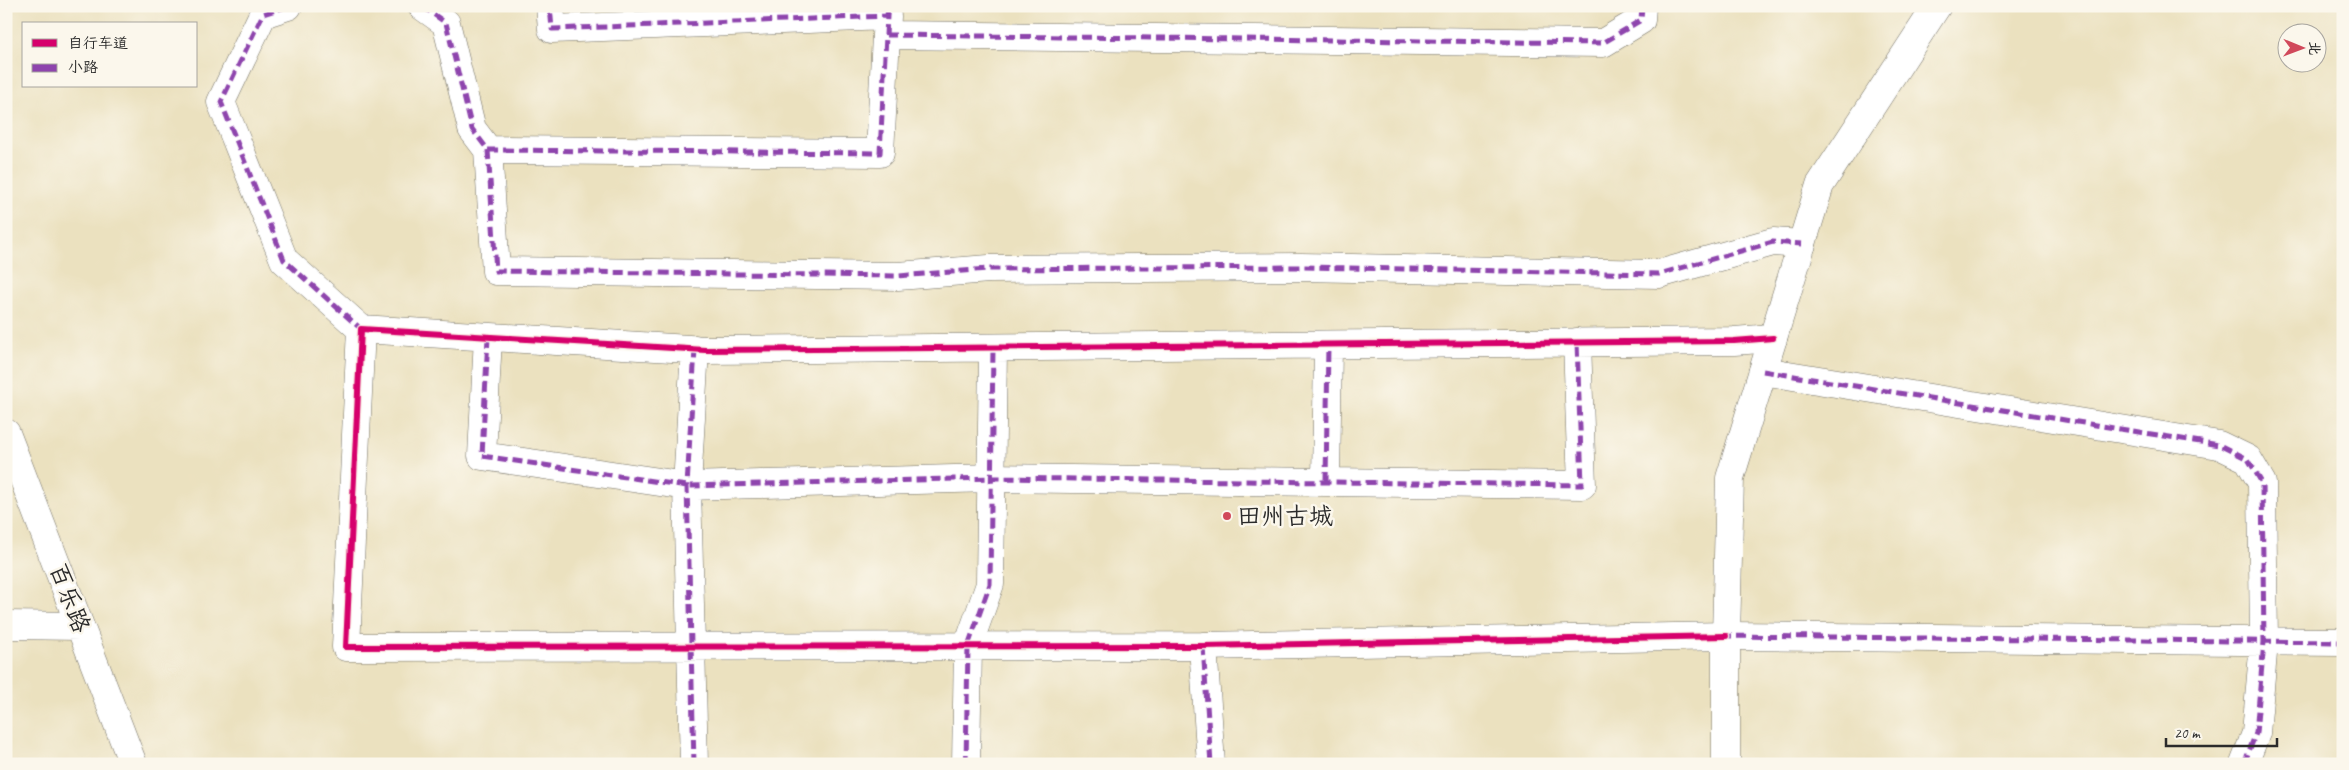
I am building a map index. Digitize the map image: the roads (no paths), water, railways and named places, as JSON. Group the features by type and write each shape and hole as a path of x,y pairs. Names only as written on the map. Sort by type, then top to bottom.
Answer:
{"street":[{"path":"288,6 263,14 221,102 284,260 361,329 695,349 1734,341 1773,338"},
{"path":"422,6 446,23 472,129 488,150 496,271 898,276 989,269 1301,267 1660,274 1773,242 1802,244"},
{"path":"550,6 552,29 887,19 1603,44 1641,20 1642,6"},
{"path":"1726,764 1726,636 1730,478 1820,185 1937,6"},
{"path":"488,150 880,153 887,19"},
{"path":"361,329 346,647 1203,646 1726,636 2343,642"},
{"path":"488,337 482,456 687,486 992,478 1582,484 1577,342"},
{"path":"1326,482 1328,345"},
{"path":"966,764 968,646 990,584 993,348"},
{"path":"694,764 693,646 687,486 695,349"},
{"path":"1763,371 2219,445 2248,460 2262,483 2264,642 2256,733 2244,764"},
{"name":"百乐路","path":"6,433 133,764"},
{"path":"6,625 80,626"},
{"path":"1203,646 1211,764"}],"place":[{"name":"田州古城","path":"1227,516"}]}
